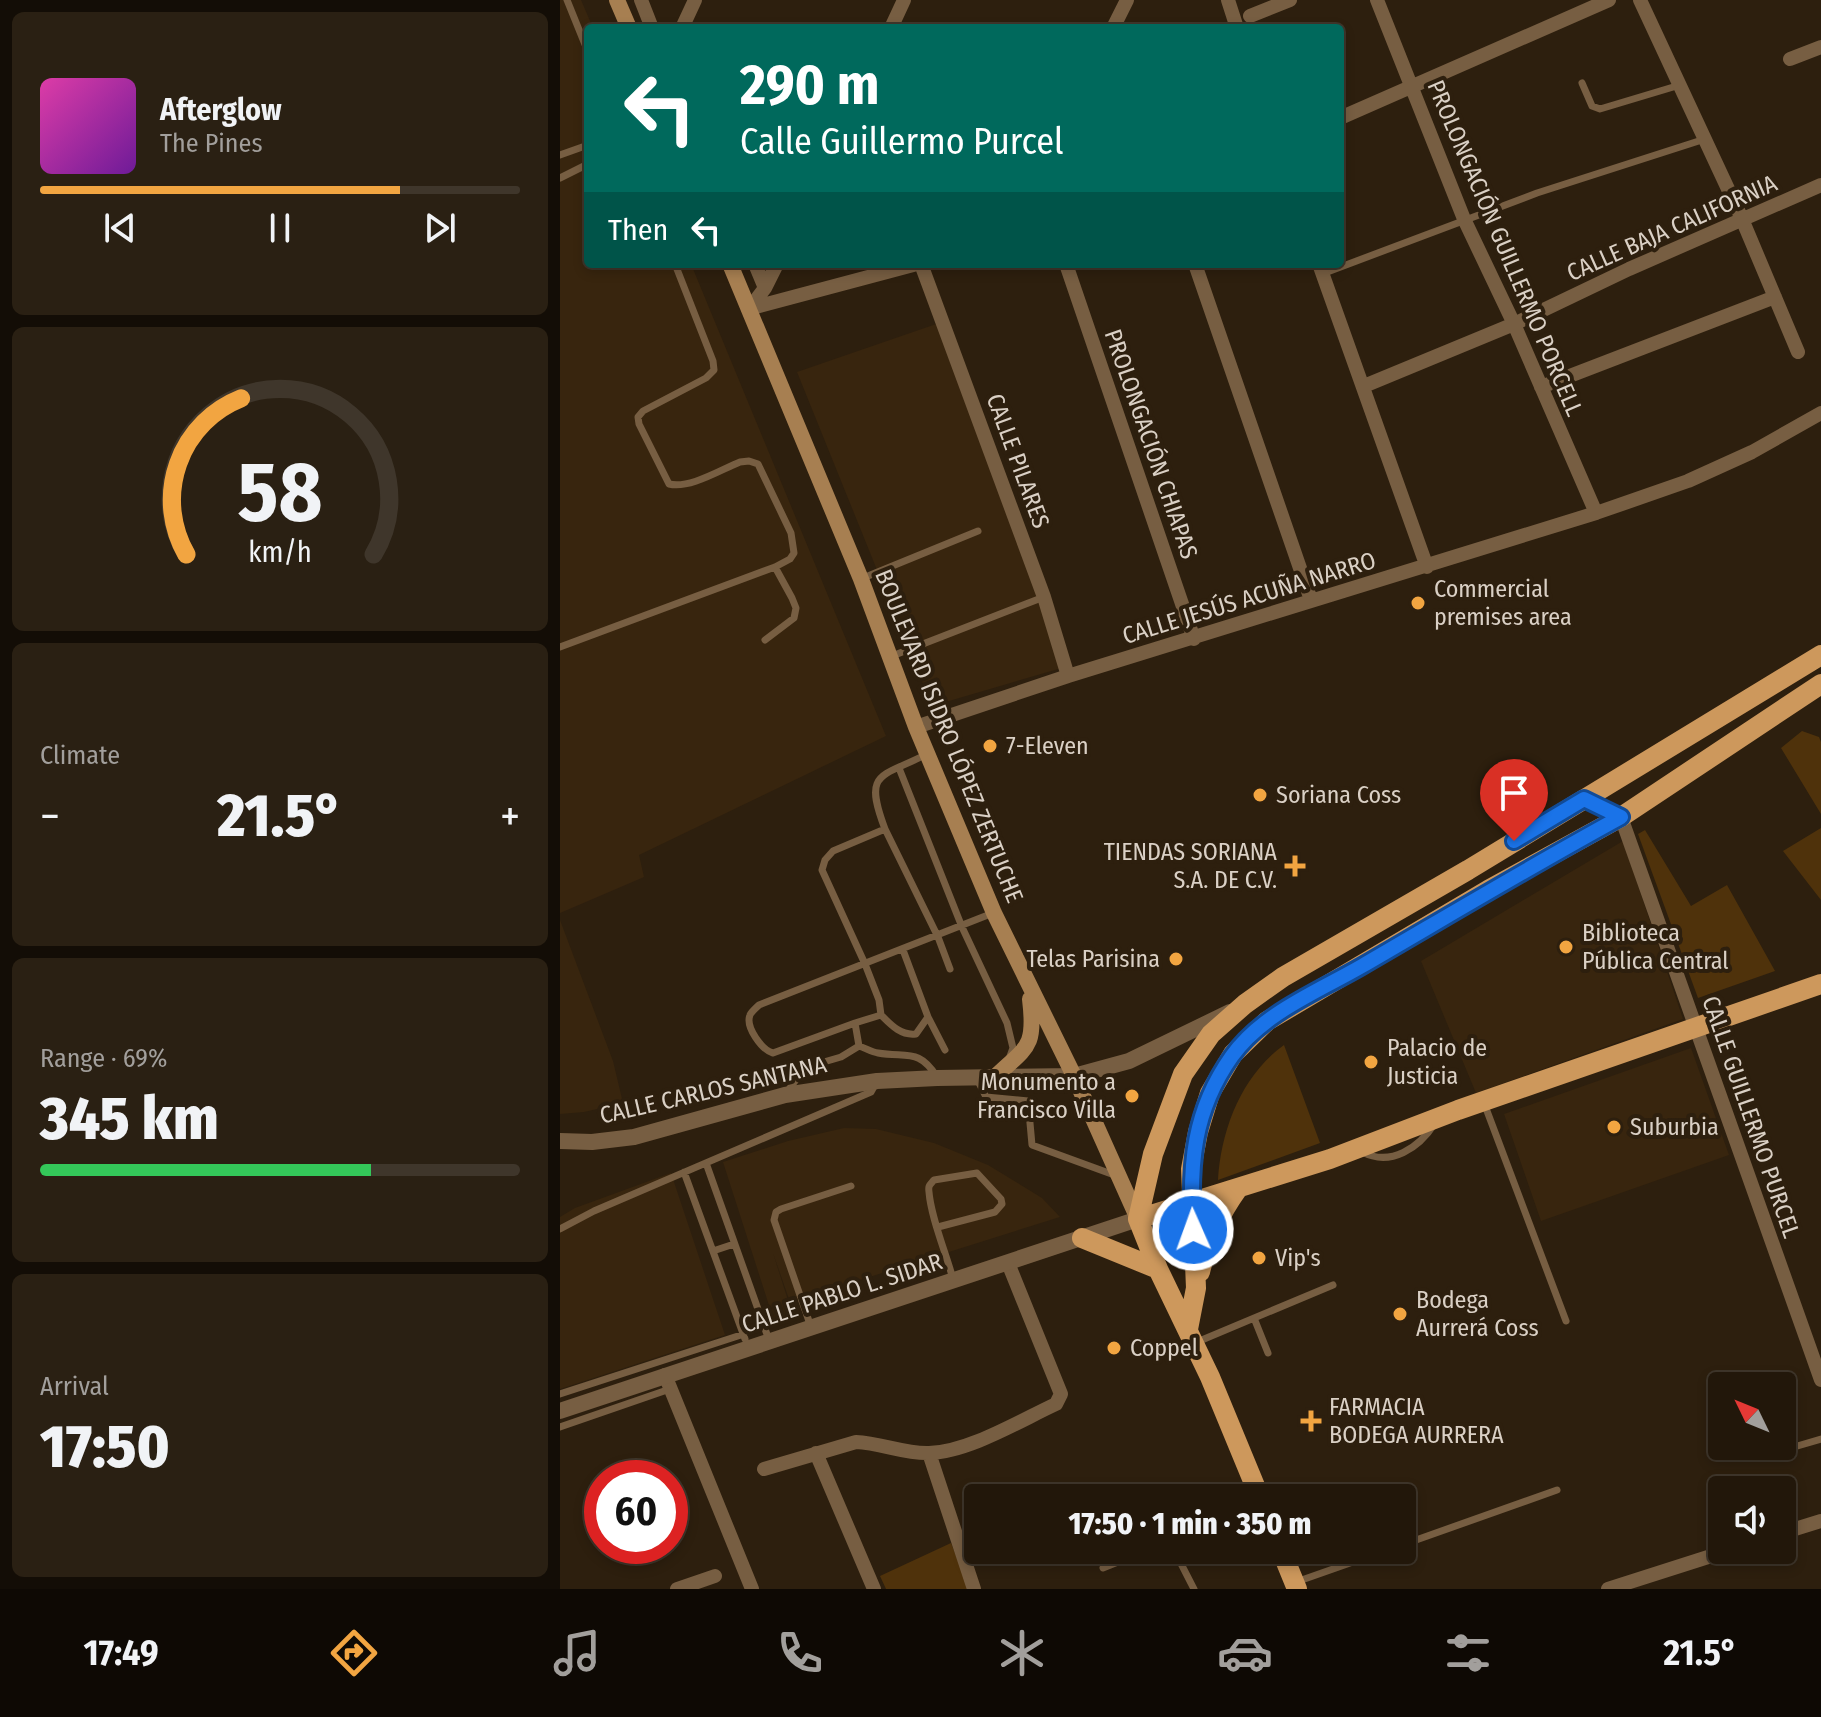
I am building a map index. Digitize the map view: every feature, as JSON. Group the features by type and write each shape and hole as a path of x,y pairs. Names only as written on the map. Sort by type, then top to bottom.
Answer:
{"main road":[{"path":"617,0 627,24"},
{"name":"BOULEVARD ISIDRO LÓPEZ ZERTUCHE","path":"732,268 861,579 916,727 994,913 1074,1076 1138,1219"},
{"path":"1254,1484 1192,1336 1158,1269 1138,1219 1153,1154 1183,1074 1211,1034 1245,1004 1283,977 1468,870 1820,658"},
{"path":"1192,1336 1196,1288 1191,1169 1210,1093 1233,1054 1267,1021 1488,890 1621,817 1821,684"},
{"path":"1488,890 1482,883 1483,873 1538,827"},
{"path":"1363,965 1458,886 1468,870"},
{"path":"1138,1219 1237,1190 1357,1149 1439,1117 1821,984"},
{"path":"985,1079 1027,1047 1034,1030 1028,986"},
{"path":"1196,1288 1215,1227 1237,1190"},
{"path":"1082,1238 1158,1269"},
{"path":"1286,1564 1295,1586"}],"street":[{"path":"641,0 650,24"},
{"path":"684,24 695,0"},
{"path":"893,24 904,0"},
{"path":"1115,24 1127,0"},
{"path":"1228,0 1236,24"},
{"path":"1250,16 1290,0"},
{"name":"PROLONGACIÓN GUILLERMO PORCELL","path":"1377,0 1464,219 1514,324 1596,513"},
{"path":"1344,116 1609,0"},
{"path":"1640,0 1742,219 1798,352"},
{"path":"1790,59 1821,47"},
{"name":"CALLE BAJA CALIFORNIA","path":"1364,386 1514,324 1821,185"},
{"path":"757,268 765,288"},
{"path":"748,309 765,288 775,268"},
{"path":"748,309 904,268"},
{"name":"CALLE PILARES","path":"921,268 1044,597 1068,676"},
{"name":"PROLONGACIÓN CHIAPAS","path":"1067,268 1194,639"},
{"path":"1196,268 1311,600"},
{"path":"1321,269 1427,567"},
{"path":"1541,387 1775,297"},
{"name":"CALLE JESÚS ACUÑA NARRO","path":"916,727 1068,676 1596,513 1688,481 1752,452 1821,413"},
{"path":"1584,799 1621,817"},
{"name":"CALLE GUILLERMO PURCEL","path":"1621,817 1821,1380"},
{"name":"CALLE CARLOS SANTANA","path":"560,1141 592,1142 634,1137 785,1095 877,1081 1074,1076 1129,1061 1245,1004"},
{"name":"CALLE PABLO L. SIDAR","path":"560,1411 668,1382 746,1342 770,1342 1138,1219"},
{"path":"764,1469 856,1442 929,1453 984,1437 1056,1404 1061,1398 1008,1263"},
{"path":"668,1382 752,1589"},
{"path":"816,1453 874,1589"},
{"path":"929,1453 974,1589"},
{"path":"1796,1529 1821,1521"},
{"path":"1608,1589 1708,1557"},
{"path":"677,1589 715,1576"}],"lane":[{"path":"567,0 584,42"},
{"path":"1582,83 1589,103 1600,109 1680,85"},
{"path":"1344,261 1705,139"},
{"path":"560,155 584,146"},
{"path":"560,178 584,166"},
{"path":"560,647 775,567 790,559 794,553 793,542 758,464 740,462 688,483 677,486 669,484 639,424 638,417 643,411 706,378 714,370 677,268"},
{"path":"861,579 978,531"},
{"path":"765,640 794,618 796,608 775,567"},
{"path":"890,657 1044,597"},
{"path":"927,754 887,773 877,781 873,792 885,829 938,937 950,969"},
{"path":"899,768 962,927 1012,1037 1013,1048 1007,1065"},
{"path":"885,829 833,851 825,860 822,870 865,964 879,1000 881,1015 898,1030 911,1034 916,1034 928,1017"},
{"path":"881,1015 773,1053 761,1047 749,1020 759,1005 994,913"},
{"path":"903,950 928,1017 945,1050"},
{"path":"855,1023 859,1046"},
{"path":"859,1046 880,1054 922,1058 929,1063 937,1078"},
{"path":"785,1095 810,1066 841,1057 859,1046"},
{"path":"985,1079 986,1097 1028,1101 1032,1145 1119,1177"},
{"path":"560,1229 594,1211 871,1092 877,1081"},
{"path":"1484,1101 1566,1321"},
{"path":"706,1163 770,1342"},
{"path":"560,1394 746,1342 684,1172"},
{"path":"938,1227 995,1212 1002,1204 1001,1199 977,1173 934,1180 929,1191 938,1227 954,1281"},
{"path":"811,1329 775,1216 781,1209 851,1186"},
{"path":"713,1251 734,1244"},
{"path":"1192,1336 1254,1318 1333,1285"},
{"path":"1254,1318 1268,1353"},
{"path":"560,1427 668,1382"},
{"path":"1796,1446 1821,1439"},
{"path":"1416,1540 1557,1490"},
{"path":"1103,1568 1113,1564"},
{"path":"1181,1564 1194,1589"},
{"path":"1295,1586 1351,1564"}],"shaded area":[{"path":"560,0 581,0 591,24 584,24 584,268 693,268 886,736 639,855 644,877 560,913"},
{"path":"945,321 1065,667 932,706 797,372"},
{"path":"1802,731 1819,737 1821,742 1821,814 1781,748"},
{"path":"1821,828 1821,900 1783,851"},
{"path":"1645,830 1691,906 1727,885 1775,971 1698,998 1638,834"},
{"name":"Biblioteca Pública Central","path":"1623,841 1683,1019 1476,1093 1421,961"},
{"path":"560,920 613,1061 623,1103 560,1114"},
{"path":"1284,1045 1320,1143 1218,1180 1224,1142 1236,1105 1256,1072"},
{"name":"Suburbia","path":"1691,1048 1729,1155 1541,1221 1504,1114"},
{"path":"844,1128 876,1129 934,1143 988,1165 1042,1198 1060,1217 790,1302 773,1253 793,1316 774,1321 723,1162 788,1141"},
{"path":"671,1173 725,1335 560,1389 560,1217 575,1208"},
{"path":"951,1543 969,1589 886,1589 880,1576"}],"place":[{"name":"Commercial premises area","path":"1418,603"},
{"name":"7-Eleven","path":"990,746"},
{"name":"Soriana Coss","path":"1260,795"},
{"name":"TIENDAS SORIANA S.A. DE C.V.","path":"1295,866"},
{"name":"Biblioteca Pública Central","path":"1566,947"},
{"name":"Telas Parisina","path":"1176,959"},
{"name":"Palacio de Justicia","path":"1371,1062"},
{"name":"Monumento a Francisco Villa","path":"1132,1096"},
{"name":"Suburbia","path":"1614,1127"},
{"name":"Vip's","path":"1259,1258"},
{"name":"Bodega Aurrerá Coss","path":"1400,1314"},
{"name":"Coppel","path":"1114,1348"},
{"name":"FARMACIA BODEGA AURRERA","path":"1311,1421"}],"route":[{"path":"1193,1230 1191,1169 1210,1093 1233,1054 1267,1021 1488,890 1621,817 1584,799 1514,841"}]}
